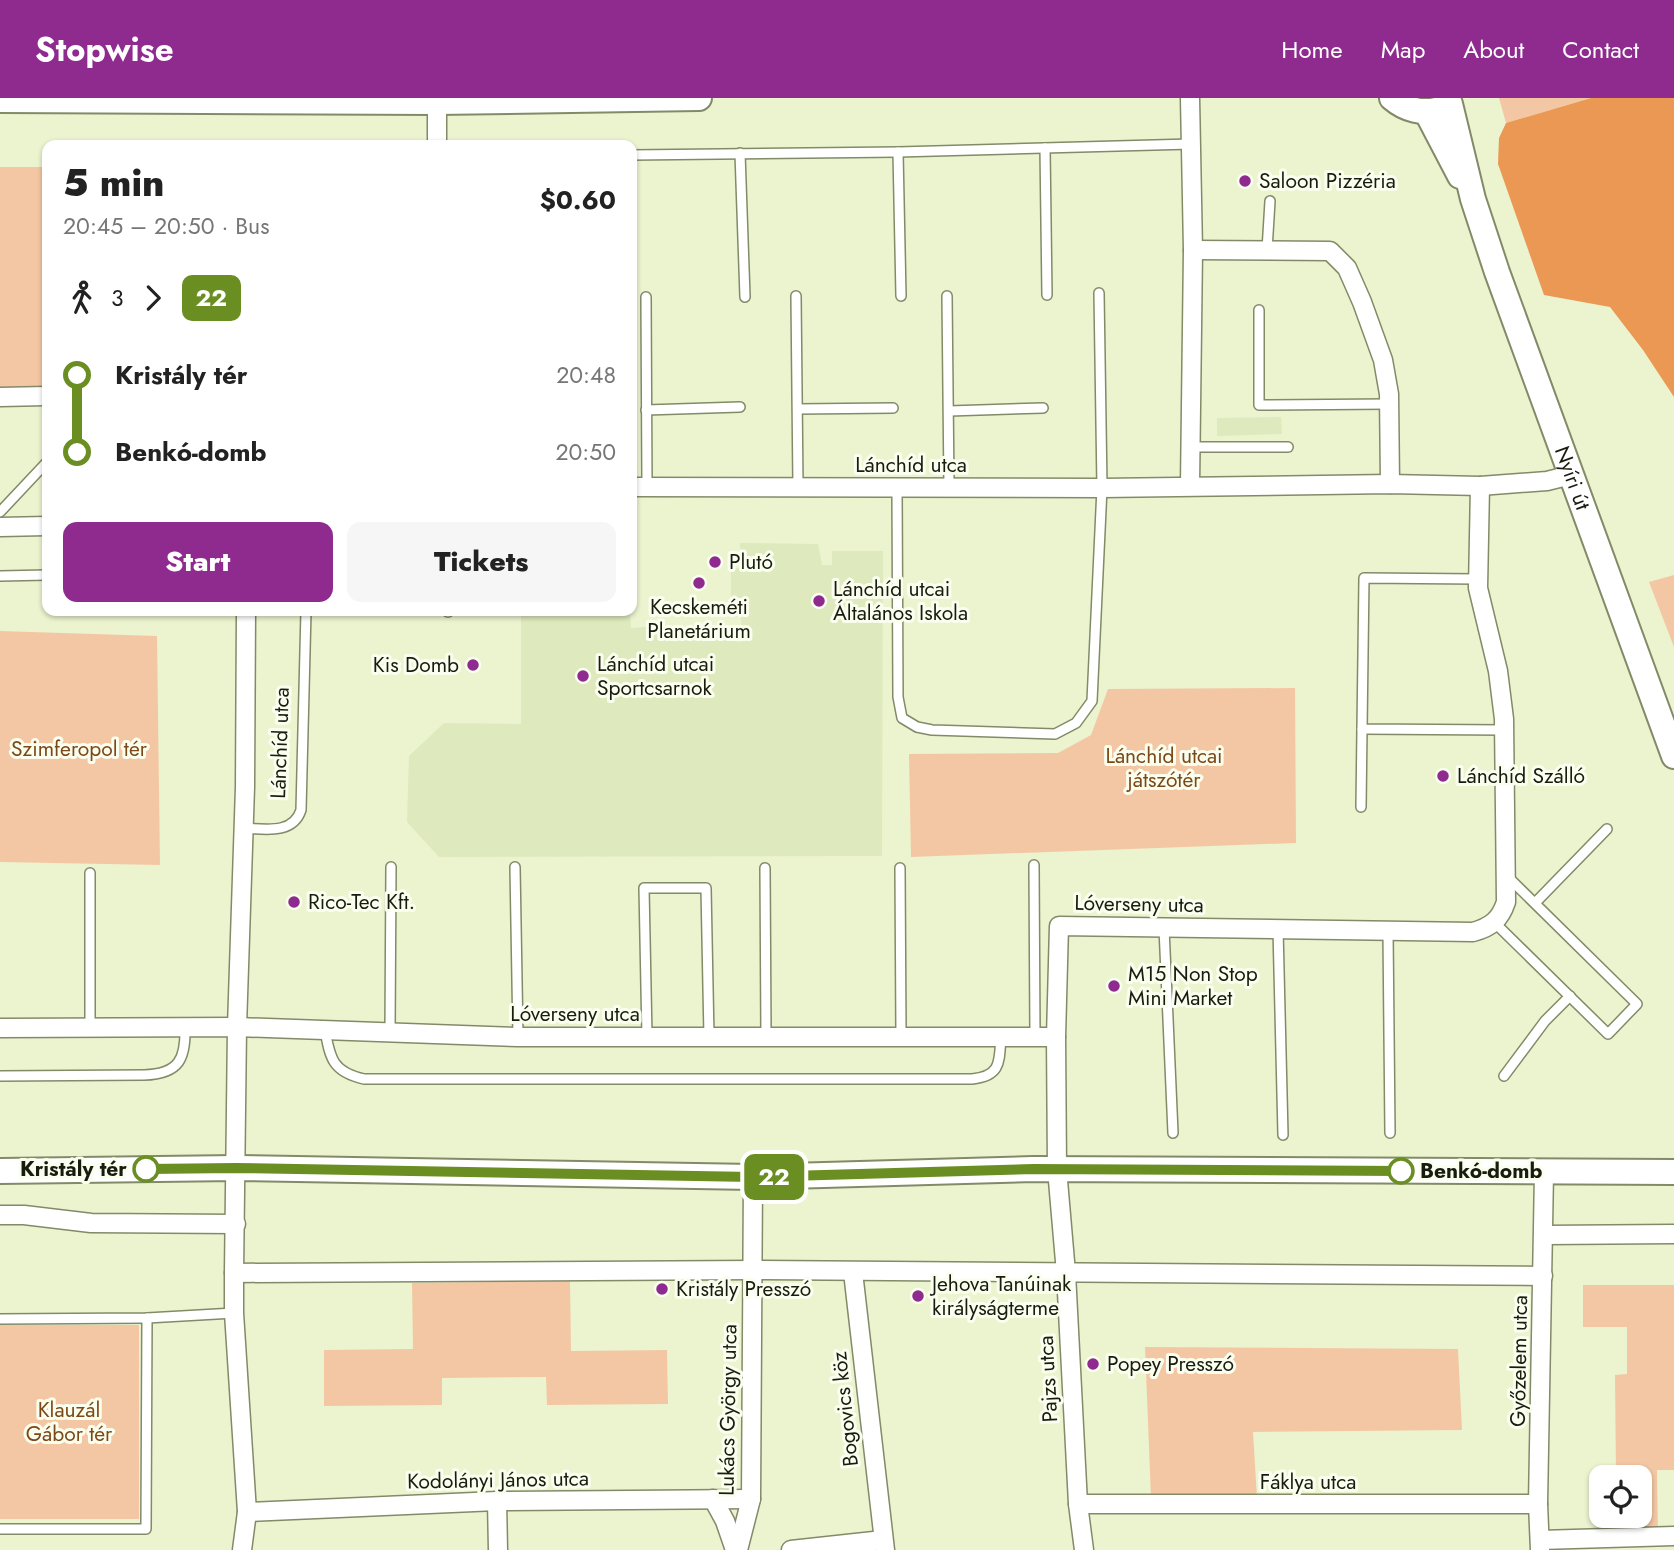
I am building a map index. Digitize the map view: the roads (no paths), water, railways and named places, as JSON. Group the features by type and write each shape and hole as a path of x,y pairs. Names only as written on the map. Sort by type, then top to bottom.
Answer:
{"street":[{"path":"0,100 699,98"},
{"path":"1190,98 1193,250 1190,485"},
{"path":"1392,98 1406,107 1426,111 1454,101"},
{"path":"437,100 437,140"},
{"name":"Nyíri út","path":"1454,101 1473,199 1501,285 1674,756"},
{"name":"Nyíri út","path":"1426,111 1473,199"},
{"path":"1193,250 1330,251 1347,268 1383,360 1389,404 1390,484"},
{"path":"0,397 42,396"},
{"name":"Lánchíd utca","path":"639,487 1102,488 1390,484 1480,486 1547,481 1571,475"},
{"path":"1480,486 1478,579 1498,671 1504,730 1506,902 1503,913 1495,923"},
{"path":"0,527 42,526"},
{"path":"242,1550 247,1512 234,1313 234,1273 246,616"},
{"name":"Lóverseny utca","path":"237,1027 518,1037 1056,1037 1059,926 1473,932 1495,923"},
{"path":"0,1028 237,1027"},
{"name":"Pajzs utca","path":"1056,1037 1058,1169 1078,1504 1084,1550"},
{"path":"0,1171 236,1168 753,1177 1058,1169 1674,1172"},
{"name":"Győzelem utca","path":"1540,1545 1538,1504 1545,1172"},
{"name":"Lukács György utca","path":"737,1550 751,1499 753,1177"},
{"path":"0,1215 24,1215 91,1223 236,1224"},
{"path":"1545,1235 1674,1234"},
{"path":"234,1273 752,1270 1543,1276"},
{"name":"Bogovics köz","path":"795,1550 884,1545 853,1272"},
{"name":"Lukács György utca","path":"713,1499 737,1550"},
{"name":"Kodolányi János utca","path":"247,1512 497,1501 751,1499"},
{"path":"497,1501 498,1550"},
{"name":"Fáklya utca","path":"1078,1504 1538,1504"},
{"path":"1540,1545 1674,1536"}],"lane":[{"path":"637,155 898,152 1191,144"},
{"path":"1045,148 1046,295"},
{"path":"898,152 901,296"},
{"path":"740,153 744,297"},
{"path":"1267,250 1270,201"},
{"path":"897,488 898,697 902,718 917,727 932,730 1055,734 1076,723 1092,701 1102,488 1099,293"},
{"path":"796,296 798,487"},
{"path":"947,296 949,487"},
{"path":"639,487 646,410 646,297"},
{"path":"1259,310 1259,405 1389,404"},
{"path":"646,410 740,407"},
{"path":"798,409 893,408"},
{"path":"949,411 1042,408"},
{"path":"1191,447 1288,447"},
{"path":"0,512 42,467"},
{"path":"0,576 42,575"},
{"path":"1361,807 1364,578 1478,579"},
{"name":"Lánchíd utca","path":"243,828 288,827 295,822 301,810 306,616"},
{"path":"1362,729 1504,730"},
{"path":"1535,903 1607,829"},
{"path":"1034,865 1035,1037"},
{"path":"390,1031 391,867"},
{"path":"515,867 518,1037"},
{"path":"765,868 766,1036"},
{"path":"900,868 901,1036"},
{"path":"90,873 90,1027"},
{"path":"1495,923 1608,1034 1637,1004 1505,875"},
{"path":"647,1037 644,888 706,888 709,1037"},
{"path":"1164,928 1173,1133"},
{"path":"1278,929 1283,1135"},
{"path":"1388,932 1390,1133"},
{"path":"1504,1076 1545,1021 1570,996"},
{"path":"0,1076 163,1073 171,1069 183,1056 185,1027"},
{"path":"325,1030 329,1055 335,1064 343,1071 364,1079 972,1079 983,1078 997,1068 1001,1036"},
{"path":"0,1319 147,1318 234,1313"},
{"path":"0,1529 146,1529 147,1318"}],"place":[{"name":"Saloon Pizzéria","path":"1245,181"},
{"name":"Plutó","path":"715,562"},
{"name":"Kecskeméti Planetárium","path":"699,583"},
{"name":"Lánchíd utcai Általános Iskola","path":"819,601"},
{"name":"Kis Domb","path":"473,665"},
{"name":"Lánchíd utcai Sportcsarnok","path":"583,676"},
{"name":"Lánchíd Szálló","path":"1443,776"},
{"name":"Rico-Tec Kft.","path":"294,902"},
{"name":"M15 Non Stop Mini Market","path":"1114,986"},
{"name":"Kristály tér","path":"146,1169"},
{"name":"Benkó-domb","path":"1401,1171"},
{"name":"Kristály Presszó","path":"662,1289"},
{"name":"Jehova Tanúinak királyságterme","path":"918,1296"},
{"name":"Popey Presszó","path":"1093,1364"}],"park label":[{"name":"Szimferopol tér","path":"79,749"},
{"name":"Lánchíd utcai játszótér","path":"1164,768"},
{"name":"Klauzál Gábor tér","path":"69,1422"}]}
